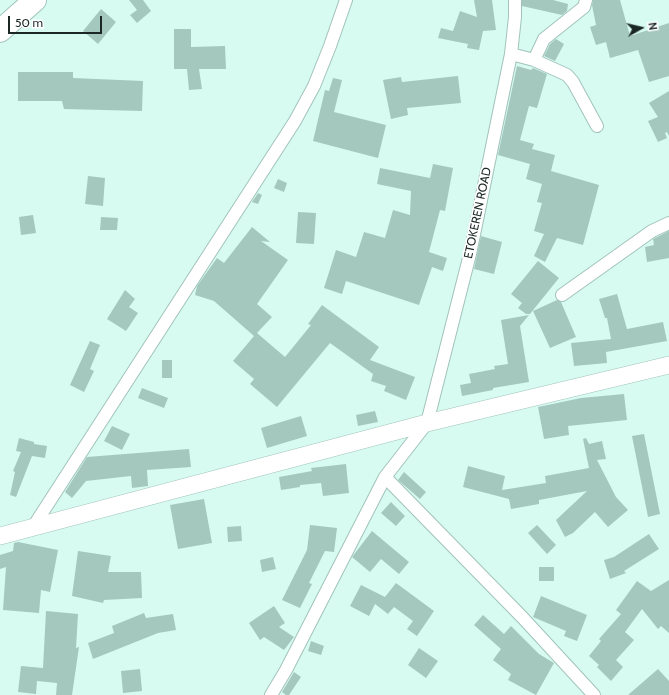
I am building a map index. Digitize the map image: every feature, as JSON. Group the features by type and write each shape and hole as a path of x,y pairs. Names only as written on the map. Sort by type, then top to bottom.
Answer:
{"highway":[{"path":"0,31 35,0"}],"main road":[{"path":"0,536 427,423 669,365"}],"street":[{"path":"33,527 295,122 317,79 346,0"},
{"name":"ETOKEREN ROAD","path":"427,423 470,254 511,54 515,17 515,0"},
{"path":"534,60 544,39 584,7 586,0"},
{"path":"511,54 534,60 567,75 573,82 597,126"},
{"path":"562,294 652,231 669,223"},
{"path":"271,695 286,670 385,477 427,423"},
{"path":"385,477 523,618 594,695"}],"building":[{"path":"129,0 143,0 151,11 137,23 130,15 137,10"},
{"path":"474,0 492,0 496,30 483,31 479,50 467,48 468,44 438,38 441,28 453,31 460,11 477,17"},
{"path":"522,0 553,0 568,4 567,11 562,15 522,6"},
{"path":"593,0 620,0 630,36 669,23 669,76 649,82 638,50 610,58 606,42 596,45 590,27 596,25 592,5"},
{"path":"101,9 116,22 98,44 83,31"},
{"path":"174,29 191,29 191,47 225,46 226,69 199,69 202,89 189,90 187,69 174,69"},
{"path":"556,39 564,44 555,61 544,56 550,44"},
{"path":"517,66 531,70 533,68 547,74 537,108 529,106 520,140 534,144 532,149 555,155 551,171 599,185 583,245 557,238 545,262 534,256 544,234 534,231 542,203 537,202 542,184 526,179 530,164 498,155"},
{"path":"18,72 73,72 73,78 143,81 142,111 64,109 62,101 18,101"},
{"path":"458,76 461,103 407,108 408,115 391,119 383,80 401,77 402,82"},
{"path":"333,78 342,80 334,112 386,125 378,158 313,141 325,90 329,91"},
{"path":"669,91 669,136 667,132 665,133 667,138 658,142 648,121 658,117 649,103"},
{"path":"433,164 453,168 445,211 440,210 429,252 447,258 443,271 432,267 419,305 346,281 342,294 324,288 336,250 356,257 364,232 385,238 393,210 410,215 411,191 377,184 380,168 430,178"},
{"path":"88,176 105,178 103,206 85,204"},
{"path":"278,179 287,183 284,192 274,188"},
{"path":"258,193 262,195 258,204 252,202"},
{"path":"298,212 316,213 314,244 296,243"},
{"path":"33,215 36,233 21,235 19,217"},
{"path":"101,217 118,218 117,230 100,230"},
{"path":"252,227 270,242 261,241 288,260 257,304 272,317 257,333 285,357 311,325 308,324 322,305 379,347 370,360 415,377 406,400 384,391 386,386 371,381 373,374 330,343 277,407 250,384 254,379 233,361 254,336 214,301 195,295 197,286 217,258 224,263"},
{"path":"669,231 669,258 647,262 645,247 654,245 653,239"},
{"path":"481,236 502,242 494,274 474,269"},
{"path":"538,261 559,278 530,314 526,314 518,308 522,303 511,294"},
{"path":"125,290 135,299 129,307 138,313 126,331 107,319"},
{"path":"617,294 627,329 663,322 667,341 606,352 607,363 574,366 571,343 611,339 607,318 605,318 599,299"},
{"path":"557,300 561,302 576,337 550,348 533,311"},
{"path":"529,315 520,326 529,382 493,388 493,390 462,396 460,385 471,383 469,374 495,369 494,366 508,364 501,320"},
{"path":"90,341 100,345 90,369 94,371 84,392 70,385"},
{"path":"162,360 172,360 172,378 162,378"},
{"path":"142,388 168,398 164,408 138,398"},
{"path":"624,394 627,420 568,426 569,435 544,439 538,407 581,398"},
{"path":"375,411 378,422 358,426 356,415"},
{"path":"301,416 307,436 267,448 261,428"},
{"path":"112,426 130,434 122,450 104,441"},
{"path":"644,434 660,514 648,517 632,436"},
{"path":"19,438 34,442 34,444 47,446 45,458 32,456 16,497 10,495 15,472 13,471 21,452 16,451"},
{"path":"586,438 589,444 602,441 606,459 597,460 616,497 628,510 608,527 595,512 573,533 565,537 556,520 587,491 539,500 539,504 511,509 509,499 463,487 468,466 505,476 502,490 546,483 545,476 589,468 583,439"},
{"path":"189,449 191,467 147,470 148,486 132,488 131,476 86,481 72,498 65,492 87,457"},
{"path":"346,464 349,493 323,496 321,483 300,485 300,487 281,490 279,477 312,471 311,468"},
{"path":"404,472 426,492 420,499 398,480"},
{"path":"204,499 212,543 178,549 170,505"},
{"path":"391,502 405,516 396,526 381,513"},
{"path":"310,525 337,528 334,552 325,551 309,583 312,584 300,608 282,600 307,550"},
{"path":"537,525 556,545 547,554 528,533"},
{"path":"241,526 242,541 228,542 227,527"},
{"path":"372,531 409,562 399,574 381,559 370,572 352,557"},
{"path":"649,534 659,549 624,571 626,573 610,579 604,560 614,557"},
{"path":"18,542 58,550 50,592 41,590 39,613 3,610 6,567 0,569 0,555 13,551 14,543"},
{"path":"78,551 111,556 108,572 141,572 142,598 104,600 103,603 72,596"},
{"path":"273,557 276,569 262,572 260,560"},
{"path":"539,567 554,567 554,581 539,581"},
{"path":"669,580 669,633 661,626 658,629 642,609 625,632 634,640 616,660 623,667 611,681 597,667 599,665 589,656 601,641 599,639 621,614 616,610 637,581 651,591"},
{"path":"396,583 434,611 417,636 407,629 413,621 394,607 388,614 375,604 369,616 350,606 361,585 385,597"},
{"path":"541,596 587,615 577,641 564,636 566,631 533,617"},
{"path":"274,606 285,623 279,627 294,637 284,650 264,637 260,640 249,623"},
{"path":"46,611 78,614 76,648 79,647 72,695 56,695 57,683 37,681 36,694 18,692 21,666 43,668"},
{"path":"144,613 146,618 173,614 176,630 158,633 93,659 88,643 114,633 112,626"},
{"path":"483,615 504,634 511,626 539,654 554,663 536,695 508,680 511,674 493,660 501,649 474,625"},
{"path":"311,641 324,646 321,655 308,651"},
{"path":"419,648 438,661 426,678 408,665"},
{"path":"140,669 142,691 123,693 121,671"},
{"path":"658,669 669,681 669,695 628,695"},
{"path":"294,672 301,677 289,695 286,695 282,692"}]}
